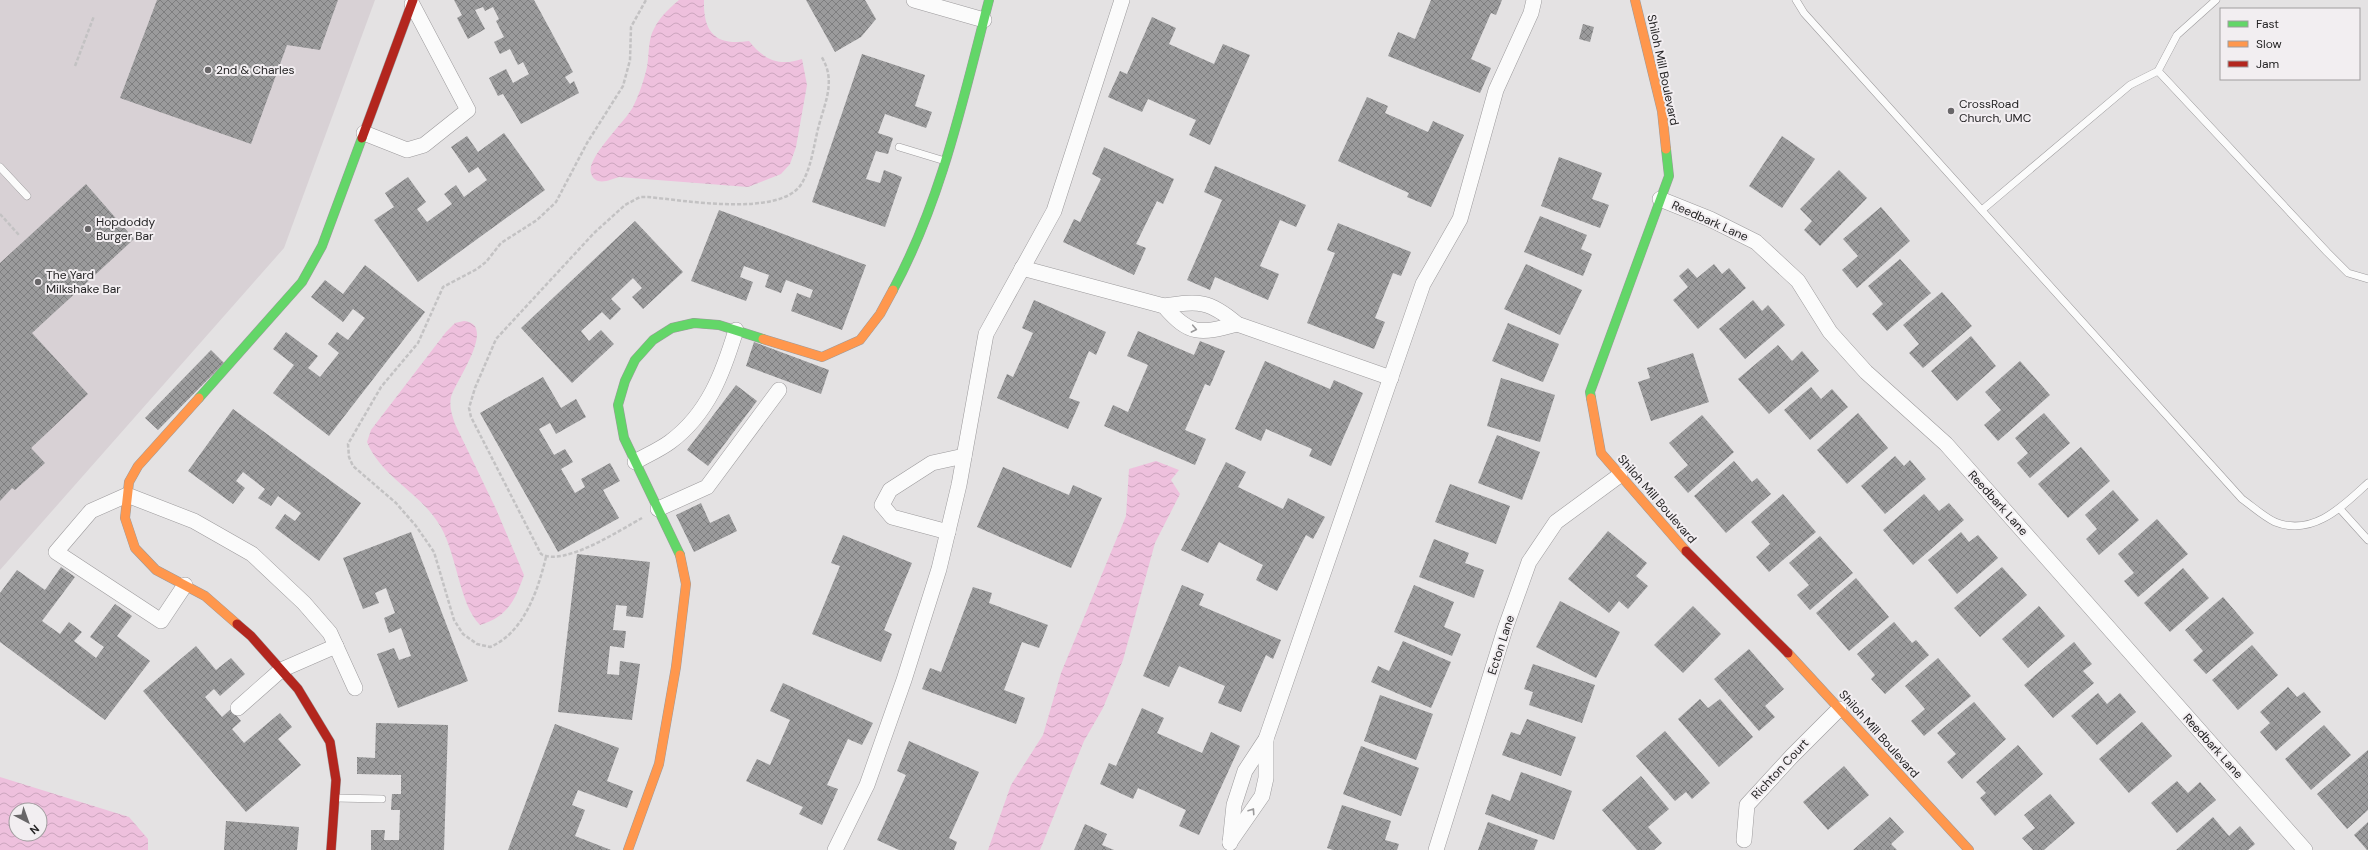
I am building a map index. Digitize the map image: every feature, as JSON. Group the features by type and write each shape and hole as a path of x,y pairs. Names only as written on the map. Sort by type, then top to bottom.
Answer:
{"street":[{"path":"914,0 984,20"},
{"path":"628,850 660,764 676,667 686,584 682,559 624,438 618,405 625,381 635,360 653,340 672,328 694,323 719,325 822,357 860,340 880,314 914,251 947,162 989,0"},
{"path":"836,850 867,785 904,680 939,569 964,456 986,334 1054,211 1122,0"},
{"path":"1228,847 1234,805 1243,778 1266,739 1423,284 1460,218 1496,90 1531,13 1534,0"},
{"name":"Shiloh Mill Boulevard","path":"1635,0 1662,111 1669,176 1590,392 1601,453 1638,499 1699,565 1807,671 1969,850"},
{"path":"364,133 408,150 424,145 468,110 412,2"},
{"path":"331,850 336,780 330,742 298,689 251,636 205,596 156,570 135,548 125,518 127,495 129,482 138,466 302,282 322,246 412,2"},
{"name":"Reedbark Lane","path":"1660,199 1710,219 1756,242 1798,281 1830,332 1866,372 1946,444 2305,850"},
{"path":"1022,268 1164,306 1186,303 1206,304 1220,309 1236,324 1391,378"},
{"path":"1164,306 1178,322 1191,330 1212,331 1236,324"},
{"path":"635,462 670,442 690,423 707,402 722,375 736,330"},
{"path":"658,509 707,487 779,390"},
{"path":"948,532 892,517 882,505 890,490 932,463 964,456"},
{"name":"Ecton Lane","path":"1436,850 1505,629 1529,562 1556,522 1620,475"},
{"path":"185,585 161,621 56,552 91,511 127,495 194,521 252,554 304,604 330,633 355,688"},
{"path":"238,708 281,670 336,646"},
{"name":"Richton Court","path":"1744,840 1747,805 1839,708"},
{"path":"1228,847 1262,796 1266,778 1266,739"}],"lane":[{"path":"1796,0 1804,13 2242,499 2275,522 2293,525 2319,522 2340,509 2368,483"},
{"path":"1982,210 2130,85 2158,71 2177,35 2216,0"},
{"path":"2158,71 2348,273 2368,279"},
{"path":"899,147 947,162"},
{"path":"0,167 27,196"},
{"path":"2340,509 2368,540"},
{"path":"335,798 382,799"}],"path":[{"path":"546,557 538,589 528,607 506,638 490,647 477,644 463,634 454,620 434,552 416,526 396,504 353,466 349,457 348,444 380,387 418,343 443,287 477,269 486,262 501,243 537,220 556,202 587,143 623,86 630,60 631,27 646,0"},
{"path":"76,66 94,16"},
{"path":"658,509 594,544 561,556 546,557 541,554 469,411 474,388 496,339 594,234 624,205 632,200 648,197 757,204 782,199 799,187 806,173 831,83 828,67 821,56"},
{"path":"0,214 20,235"}],"shaded area":[{"path":"0,0 375,0 284,248 0,570"}],"water":[{"path":"679,0 704,0 704,11 709,29 720,39 738,42 749,41 760,53 779,62 802,59 807,85 796,147 790,164 781,174 748,187 619,177 607,181 599,181 593,177 591,173 591,166 594,158 629,114 637,98 646,72 650,41 654,28 663,15"},
{"path":"464,321 473,325 477,332 476,342 472,354 451,397 450,404 452,414 455,424 496,509 524,575 517,593 509,607 489,622 480,625 467,603 449,546 437,521 429,510 381,464 373,454 367,442 371,430 446,332 455,323"},
{"path":"1156,461 1179,470 1171,480 1180,494 1155,543 1123,660 1103,708 1084,741 1040,850 988,850 1011,785 1043,735 1061,673 1126,516 1129,469"},
{"path":"0,777 129,817 148,839 148,850 0,850"}],"building":[{"path":"157,0 338,0 320,50 287,45 251,144 120,98"},
{"path":"454,0 534,0 573,72 565,77 570,84 574,81 579,93 521,124 503,94 498,96 489,78 506,69 513,83 529,74 523,62 518,65 510,49 500,54 494,42 504,37 496,21 499,19 493,7 485,11 483,7 475,10 485,29 468,39 457,18 462,15"},
{"path":"806,0 865,0 876,19 861,37 835,52"},
{"path":"1431,0 1502,0 1496,15 1491,13 1471,59 1491,68 1480,93 1388,56 1398,32 1415,39"},
{"path":"1152,17 1176,28 1169,44 1214,64 1223,44 1250,55 1210,145 1189,135 1196,120 1148,99 1142,112 1108,97 1120,71 1127,74"},
{"path":"1583,24 1594,27 1590,42 1579,39"},
{"path":"862,54 925,75 915,106 932,112 926,128 885,114 878,133 893,138 888,154 876,151 866,179 880,183 884,170 902,177 885,227 812,202"},
{"path":"1367,97 1388,106 1385,113 1428,132 1433,121 1464,135 1431,207 1407,197 1409,193 1338,161"},
{"path":"504,133 545,190 418,282 374,220 394,207 385,193 408,177 426,202 417,209 427,222 452,204 444,194 456,185 464,197 487,180 478,167 469,173 451,147 467,136 478,152"},
{"path":"1782,136 1815,159 1782,208 1749,186"},
{"path":"1104,147 1174,179 1163,204 1157,201 1136,244 1146,248 1134,275 1063,242 1074,219 1080,222 1101,179 1092,174"},
{"path":"1559,157 1602,173 1592,199 1609,205 1600,228 1541,206"},
{"path":"1215,166 1306,205 1296,227 1280,220 1260,266 1279,274 1268,300 1215,277 1210,290 1187,280 1222,200 1204,192"},
{"path":"1839,170 1867,198 1820,246 1804,230 1812,221 1800,209"},
{"path":"86,184 134,239 32,333 88,394 31,448 45,463 15,490 12,488 0,501 0,263"},
{"path":"1881,207 1910,241 1857,288 1842,270 1858,256 1843,239"},
{"path":"719,210 866,265 842,330 791,311 797,293 810,298 813,290 786,280 781,293 765,287 769,275 744,266 740,277 753,282 746,301 691,281"},
{"path":"1540,216 1587,235 1581,249 1592,254 1583,276 1524,252"},
{"path":"635,221 683,272 643,309 632,297 642,288 633,278 611,299 621,309 610,320 602,312 581,331 589,341 601,330 614,344 572,383 521,328"},
{"path":"1338,223 1411,252 1401,276 1393,273 1375,318 1385,322 1374,349 1307,323 1335,253 1327,250"},
{"path":"1900,259 1931,293 1887,331 1872,314 1883,304 1868,286"},
{"path":"1526,264 1582,290 1560,335 1504,309"},
{"path":"1714,264 1722,274 1729,268 1746,288 1698,329 1673,300 1688,287 1679,276 1688,268 1697,278"},
{"path":"365,265 425,312 329,436 273,393 294,365 273,349 286,332 318,356 308,368 320,377 339,353 328,344 337,332 348,340 365,318 353,309 343,322 311,297 325,280 343,294"},
{"path":"1942,292 1972,326 1923,368 1909,353 1919,344 1903,325"},
{"path":"1034,300 1106,332 1096,355 1089,351 1069,398 1080,402 1068,429 997,398 1007,374 1013,377 1033,333 1022,328"},
{"path":"1753,300 1762,311 1768,305 1785,325 1745,359 1719,329"},
{"path":"1508,323 1559,344 1543,382 1492,361"},
{"path":"1138,331 1194,355 1200,341 1225,351 1210,386 1205,384 1185,430 1206,439 1195,465 1104,426 1113,405 1128,412 1148,365 1127,356"},
{"path":"1971,336 1996,366 1957,401 1931,371"},
{"path":"754,342 829,370 821,394 746,366"},
{"path":"1778,345 1792,361 1802,351 1819,371 1769,414 1738,379"},
{"path":"211,350 224,363 158,430 145,418"},
{"path":"1693,353 1709,402 1651,421 1638,382 1650,378 1647,368"},
{"path":"1265,361 1330,389 1334,380 1363,393 1331,466 1309,456 1312,449 1266,429 1261,441 1235,429"},
{"path":"2020,361 2050,395 1998,441 1984,425 2001,410 1985,392"},
{"path":"543,377 561,408 576,399 586,417 556,434 550,423 539,429 554,455 565,449 573,462 561,469 575,493 585,487 581,479 610,463 620,481 603,490 619,518 558,552 480,413"},
{"path":"1501,378 1555,395 1540,442 1487,426"},
{"path":"736,385 757,401 708,466 687,450"},
{"path":"1811,387 1821,399 1832,389 1848,407 1810,440 1784,410"},
{"path":"233,409 361,503 319,561 275,528 285,514 295,521 301,513 278,496 271,506 258,498 265,489 243,472 236,481 245,488 233,504 188,471"},
{"path":"1858,413 1888,448 1847,484 1817,450"},
{"path":"2044,413 2070,443 2030,478 2017,463 2028,453 2015,438"},
{"path":"1702,415 1734,452 1688,493 1674,477 1688,465 1669,443"},
{"path":"1497,435 1540,452 1522,500 1478,483"},
{"path":"2081,447 2110,481 2068,518 2038,484"},
{"path":"1895,456 1904,466 1910,460 1926,479 1885,514 1861,486"},
{"path":"1734,461 1752,482 1757,478 1771,494 1726,533 1694,496"},
{"path":"1226,462 1246,472 1238,487 1283,509 1288,498 1325,517 1313,539 1306,535 1277,591 1256,580 1263,565 1219,542 1208,563 1181,550"},
{"path":"1003,467 1069,495 1073,485 1102,498 1071,568 977,527"},
{"path":"1450,484 1510,506 1496,544 1435,522"},
{"path":"2113,490 2139,520 2099,555 2086,539 2097,529 2085,515"},
{"path":"1783,494 1816,532 1769,572 1756,557 1770,544 1751,522"},
{"path":"1924,494 1939,511 1949,503 1964,520 1913,565 1883,530"},
{"path":"701,503 710,523 729,514 737,531 694,552 676,515"},
{"path":"2157,519 2188,554 2138,597 2124,581 2134,573 2118,554"},
{"path":"1608,531 1647,563 1636,576 1648,586 1628,609 1619,601 1609,613 1568,579"},
{"path":"411,532 468,681 398,708 377,654 394,648 399,660 411,656 401,628 389,633 384,618 395,613 386,588 375,593 379,603 363,609 343,558"},
{"path":"1961,532 1969,542 1978,535 1998,558 1957,594 1928,560"},
{"path":"843,535 912,563 884,630 892,634 881,662 812,634 840,566 831,563"},
{"path":"1820,536 1853,573 1810,610 1797,595 1809,585 1789,563"},
{"path":"1434,539 1469,553 1465,563 1484,570 1474,598 1419,577"},
{"path":"577,554 650,562 643,618 626,616 627,606 616,605 613,630 626,631 624,648 610,646 607,674 619,675 620,661 640,664 632,720 558,712"},
{"path":"61,567 75,577 42,621 60,634 69,622 82,632 74,641 96,658 104,647 90,637 115,604 132,616 117,636 150,661 105,720 0,642 0,593 17,570 45,590"},
{"path":"2002,567 2027,595 1980,637 1954,608"},
{"path":"2183,568 2209,598 2170,632 2144,603"},
{"path":"1856,578 1889,617 1849,651 1816,613"},
{"path":"1182,585 1204,594 1199,605 1281,640 1273,659 1266,655 1241,712 1218,703 1225,686 1179,666 1169,687 1143,676"},
{"path":"1414,585 1454,602 1444,627 1461,634 1452,656 1394,632"},
{"path":"973,587 992,593 989,603 1048,625 1039,648 1022,642 1004,690 1025,698 1016,724 922,689 930,668 941,672"},
{"path":"2223,597 2254,633 2206,674 2193,660 2203,651 2185,630"},
{"path":"1560,601 1620,632 1596,678 1536,647"},
{"path":"1693,606 1721,634 1683,673 1654,645"},
{"path":"2039,606 2065,636 2028,668 2002,639"},
{"path":"1894,622 1912,643 1916,640 1929,655 1885,694 1871,679 1875,675 1857,654"},
{"path":"1403,641 1451,662 1431,708 1371,682 1378,666 1389,671"},
{"path":"2074,642 2092,664 2083,671 2094,683 2053,718 2024,685"},
{"path":"2252,645 2278,675 2238,710 2212,680"},
{"path":"196,646 216,670 231,658 245,674 220,696 214,689 205,697 222,717 231,709 241,721 232,729 244,743 280,713 292,727 278,739 301,765 246,812 143,691"},
{"path":"1749,649 1784,689 1765,706 1775,717 1759,731 1714,679"},
{"path":"1938,658 1971,696 1924,736 1911,721 1925,709 1905,686"},
{"path":"1533,664 1595,685 1582,723 1529,705 1533,692 1524,689"},
{"path":"783,683 873,723 862,745 848,739 827,785 838,789 822,825 799,814 803,807 746,781 757,759 770,765 790,720 770,711"},
{"path":"2288,687 2297,697 2304,692 2321,712 2276,751 2260,732 2270,723 2260,712"},
{"path":"2098,693 2107,704 2120,693 2136,712 2097,745 2071,716"},
{"path":"1380,695 1433,714 1416,760 1364,741"},
{"path":"1700,699 1708,708 1720,699 1753,737 1719,767 1678,719"},
{"path":"1974,702 2006,739 1962,779 1947,762 1956,754 1937,733"},
{"path":"1142,708 1164,718 1157,733 1202,753 1211,732 1240,746 1199,835 1179,826 1186,810 1138,788 1133,799 1100,784 1109,763 1116,766"},
{"path":"1527,719 1576,737 1561,776 1502,755 1511,732 1520,735"},
{"path":"2142,722 2172,756 2129,793 2099,759"},
{"path":"376,723 448,725 444,850 371,850 371,830 385,830 384,840 399,840 400,810 391,810 392,794 401,794 401,775 357,774 357,757 375,758"},
{"path":"555,724 619,748 607,781 633,791 627,808 578,790 572,805 585,810 575,836 611,850 508,850"},
{"path":"2324,725 2351,755 2311,790 2285,759"},
{"path":"1665,731 1710,783 1692,799 1686,792 1675,801 1636,756"},
{"path":"909,741 979,772 949,838 957,842 954,850 899,850 877,840 906,775 897,771"},
{"path":"2018,745 2043,774 1995,816 1980,798 1986,793 1976,782"},
{"path":"1361,746 1419,768 1401,816 1343,794"},
{"path":"2368,750 2368,810 2347,829 2317,794"},
{"path":"1844,766 1869,795 1828,830 1803,802"},
{"path":"1521,772 1572,791 1554,840 1485,814 1492,794 1510,801"},
{"path":"1641,776 1669,809 1648,827 1662,843 1654,850 1637,850 1602,810"},
{"path":"2177,781 2188,793 2200,782 2216,800 2177,833 2151,803"},
{"path":"2050,794 2075,823 2044,850 2033,850 2022,838 2035,828 2024,815"},
{"path":"1342,805 1391,821 1385,840 1399,844 1397,850 1333,850 1327,848"},
{"path":"1890,817 1904,832 1891,844 1897,850 1853,850"},
{"path":"2213,817 2229,836 2240,826 2255,844 2248,850 2176,850"},
{"path":"226,821 299,827 297,850 224,850"},
{"path":"1488,822 1538,840 1534,850 1478,850"},
{"path":"2368,822 2368,850 2367,850 2354,835"},
{"path":"1085,824 1107,834 1102,845 1114,850 1074,850"}],"traffic: fast":[{"path":"893,290 925,220 950,148 989,0"},
{"path":"199,398 302,282 322,246 362,138"},
{"path":"1591,398 1590,392 1669,176 1666,149"},
{"path":"680,555 624,438 618,405 625,381 635,360 653,340 672,328 694,323 719,325 763,339"}],"traffic: slow":[{"path":"1635,0 1662,111 1666,149"},
{"path":"763,339 822,357 860,340 880,314 893,290"},
{"path":"199,398 138,466 129,482 125,518 135,548 156,570 205,596 237,624"},
{"path":"1591,398 1601,453 1686,551"},
{"path":"628,850 659,764 676,667 686,584 680,555"},
{"path":"1788,653 1969,850"}],"traffic: jam":[{"path":"362,138 413,0"},
{"path":"1686,551 1788,653"},
{"path":"237,624 251,636 298,689 330,742 336,780 331,850"}],"place":[{"name":"2nd & Charles","path":"208,70"},
{"name":"CrossRoad Church, UMC","path":"1951,111"},
{"name":"Hopdoddy Burger Bar","path":"88,229"},
{"name":"The Yard Milkshake Bar","path":"38,282"}]}
